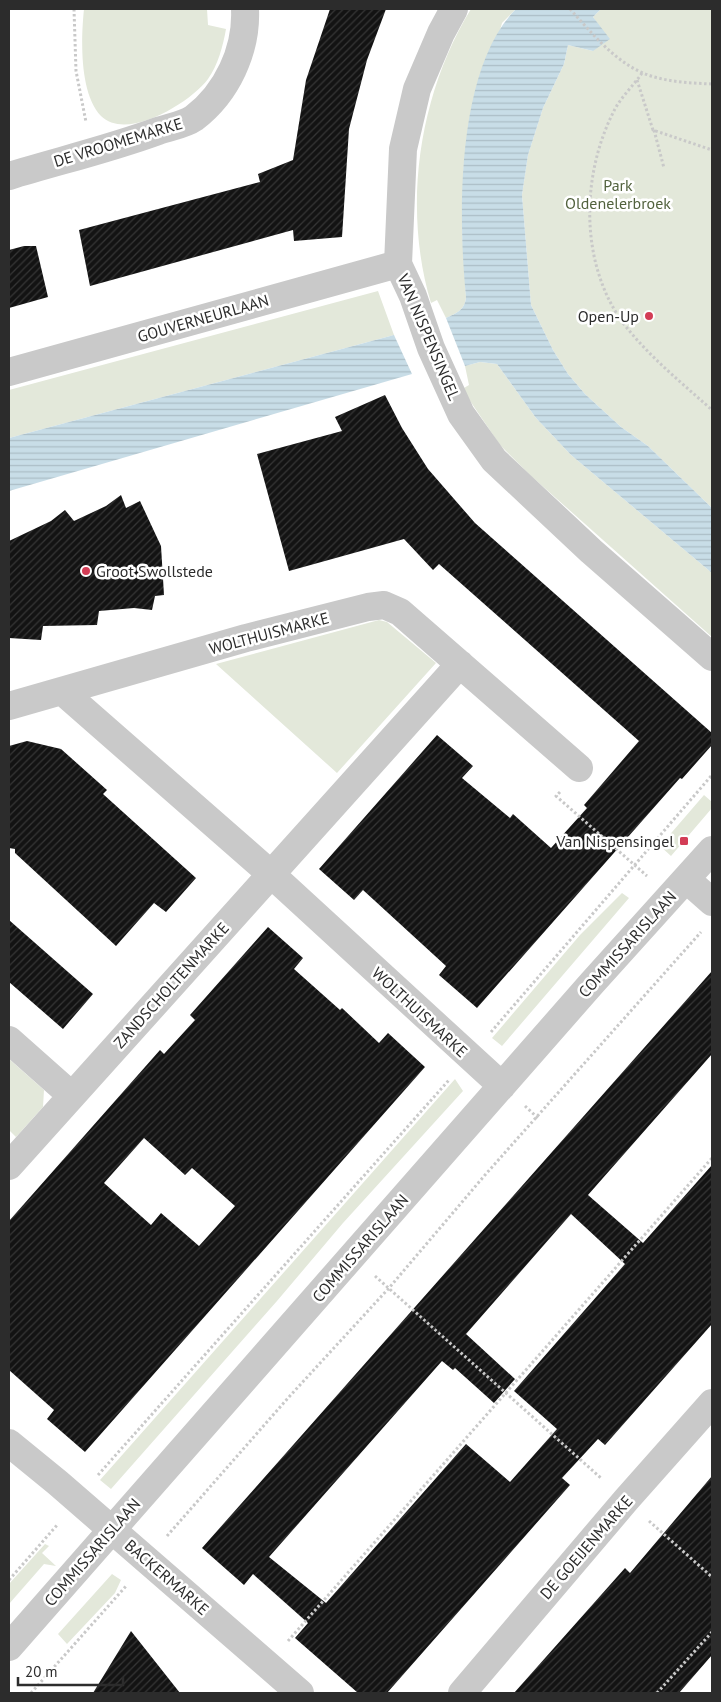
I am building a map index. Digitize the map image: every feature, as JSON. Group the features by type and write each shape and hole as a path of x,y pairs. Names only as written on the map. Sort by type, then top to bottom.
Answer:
{"street":[{"name":"DE VROOMEMARKE","path":"9,176 192,120 212,101 232,70 242,45 245,9"},
{"name":"VAN NISPENSINGEL","path":"454,9 441,33 417,89 403,149 398,264 441,373 461,414 494,460 591,551 712,657"},
{"name":"GOUVERNEURLAAN","path":"9,372 398,264"},
{"name":"WOLTHUISMARKE","path":"9,706 246,638 368,607 384,605 400,612 579,768"},
{"path":"272,876 460,664"},
{"name":"WOLTHUISMARKE","path":"62,691 272,876 502,1086"},
{"name":"COMMISSARISLAAN","path":"9,1647 712,850"},
{"name":"ZANDSCHOLTENMARKE","path":"9,1166 71,1095 272,876"},
{"path":"678,888 709,914"},
{"path":"9,1040 71,1095"},
{"name":"DE GOEIJENMARKE","path":"462,1693 626,1500 712,1403"},
{"name":"BACKERMARKE","path":"9,1444 112,1530 300,1693"}],"path":[{"path":"74,9 76,71 93,151"},
{"path":"570,9 607,49 642,73 680,82 712,84"},
{"path":"642,73 616,107 598,147 590,188 591,241 601,280 610,304 627,328 654,358 712,410"},
{"path":"637,80 654,130 664,168"},
{"path":"654,130 712,150"},
{"path":"579,768 556,796 635,865 678,888"},
{"path":"94,1480 469,1057 712,775"},
{"path":"164,1540 288,1398 389,1288 485,1175 538,1118 709,914"},
{"path":"267,1664 712,1158"},
{"path":"353,1256 712,1577"},
{"path":"9,1580 60,1522"},
{"path":"31,1693 129,1582"},
{"path":"657,1693 712,1632"}],"green space":[{"path":"84,9 207,9 208,25 226,29 215,68 200,88 174,108 142,122 112,123 101,116 94,106 85,80 82,50"},
{"path":"471,9 516,9 502,23 464,162 462,228 466,297 462,308 457,313 446,318 437,300 431,303 422,266 418,229 417,190 428,114 439,77 453,42"},
{"name":"Park Oldenelerbroek","path":"601,9 712,9 712,508 648,446 621,427 585,394 568,374 553,350 531,305 522,195 528,155 543,108 564,64 568,45 593,51 597,23 593,17"},
{"path":"378,291 394,335 9,438 9,390"},
{"path":"480,362 497,364 536,418 571,455 712,573 712,637 530,475 500,445 466,395 464,388 469,385 465,366"},
{"path":"379,620 387,622 436,663 337,773 216,664"},
{"path":"704,795 712,802 712,808 671,856 660,846"},
{"path":"622,893 629,898 502,1046 492,1038 580,935"},
{"path":"9,1059 44,1090 43,1107 16,1137 9,1130"},
{"path":"455,1079 463,1091 343,1223 277,1301 111,1489 100,1480"},
{"path":"45,1544 49,1546 42,1553 56,1566 44,1564 9,1604 9,1584"},
{"path":"112,1574 121,1580 115,1593 67,1644 58,1634"}],"water":[{"path":"516,9 601,9 593,17 610,39 593,51 568,45 564,64 543,108 528,155 522,195 531,305 553,350 568,374 585,394 621,427 648,446 712,508 712,573 571,455 536,418 497,364 480,362 465,366 446,318 457,313 462,308 466,297 463,264 462,186 472,105 482,68 496,35"},
{"path":"394,335 412,374 9,491 9,438"}],"building":[{"path":"330,9 386,9 367,60 349,129 342,237 294,241 293,230 90,286 79,230 260,182 258,174 293,160 306,80"},
{"path":"24,246 36,246 48,297 9,308 9,250"},
{"path":"385,395 402,428 428,469 475,523 712,733 712,745 682,779 680,778 477,1008 439,975 446,966 363,890 354,900 319,869 437,735 473,766 462,778 510,818 513,814 551,848 587,808 584,805 639,741 439,564 433,570 404,539 289,571 257,454 342,431 335,417"},
{"name":"Groot Swollstede","path":"121,495 126,508 140,501 161,546 164,595 155,596 152,610 134,608 99,611 97,625 43,626 41,640 9,638 9,541 51,521 65,510 74,521 106,506"},
{"path":"27,741 61,749 107,790 103,794 196,878 166,912 154,903 116,946 15,853 15,849 9,848 9,746"},
{"path":"9,920 93,994 63,1029 9,982"},
{"path":"268,927 303,958 294,969 340,1010 342,1008 379,1043 388,1033 425,1067 85,1452 47,1419 54,1410 9,1370 9,1221 160,1050 164,1054 195,1020 190,1015","holes":["144,1138 185,1175 192,1168 235,1206 199,1246 161,1213 151,1225 104,1183"]},
{"path":"712,971 712,1054 588,1195 643,1243 712,1165 712,1324 605,1445 598,1439 562,1478 570,1485 387,1693 358,1693 295,1638 308,1623 253,1574 244,1585 202,1548","holes":["571,1214 625,1264 514,1391 557,1429 510,1482 466,1444 326,1603 269,1557 442,1361 453,1370 455,1368 494,1403 515,1379 466,1334"]},
{"path":"712,1476 712,1655 679,1693 514,1693 625,1568 630,1573"},
{"path":"131,1631 180,1693 93,1693"}],"place":[{"name":"Open-Up","path":"649,316"},
{"name":"Groot Swollstede","path":"86,571"},
{"name":"Van Nispensingel","path":"684,841"}]}
